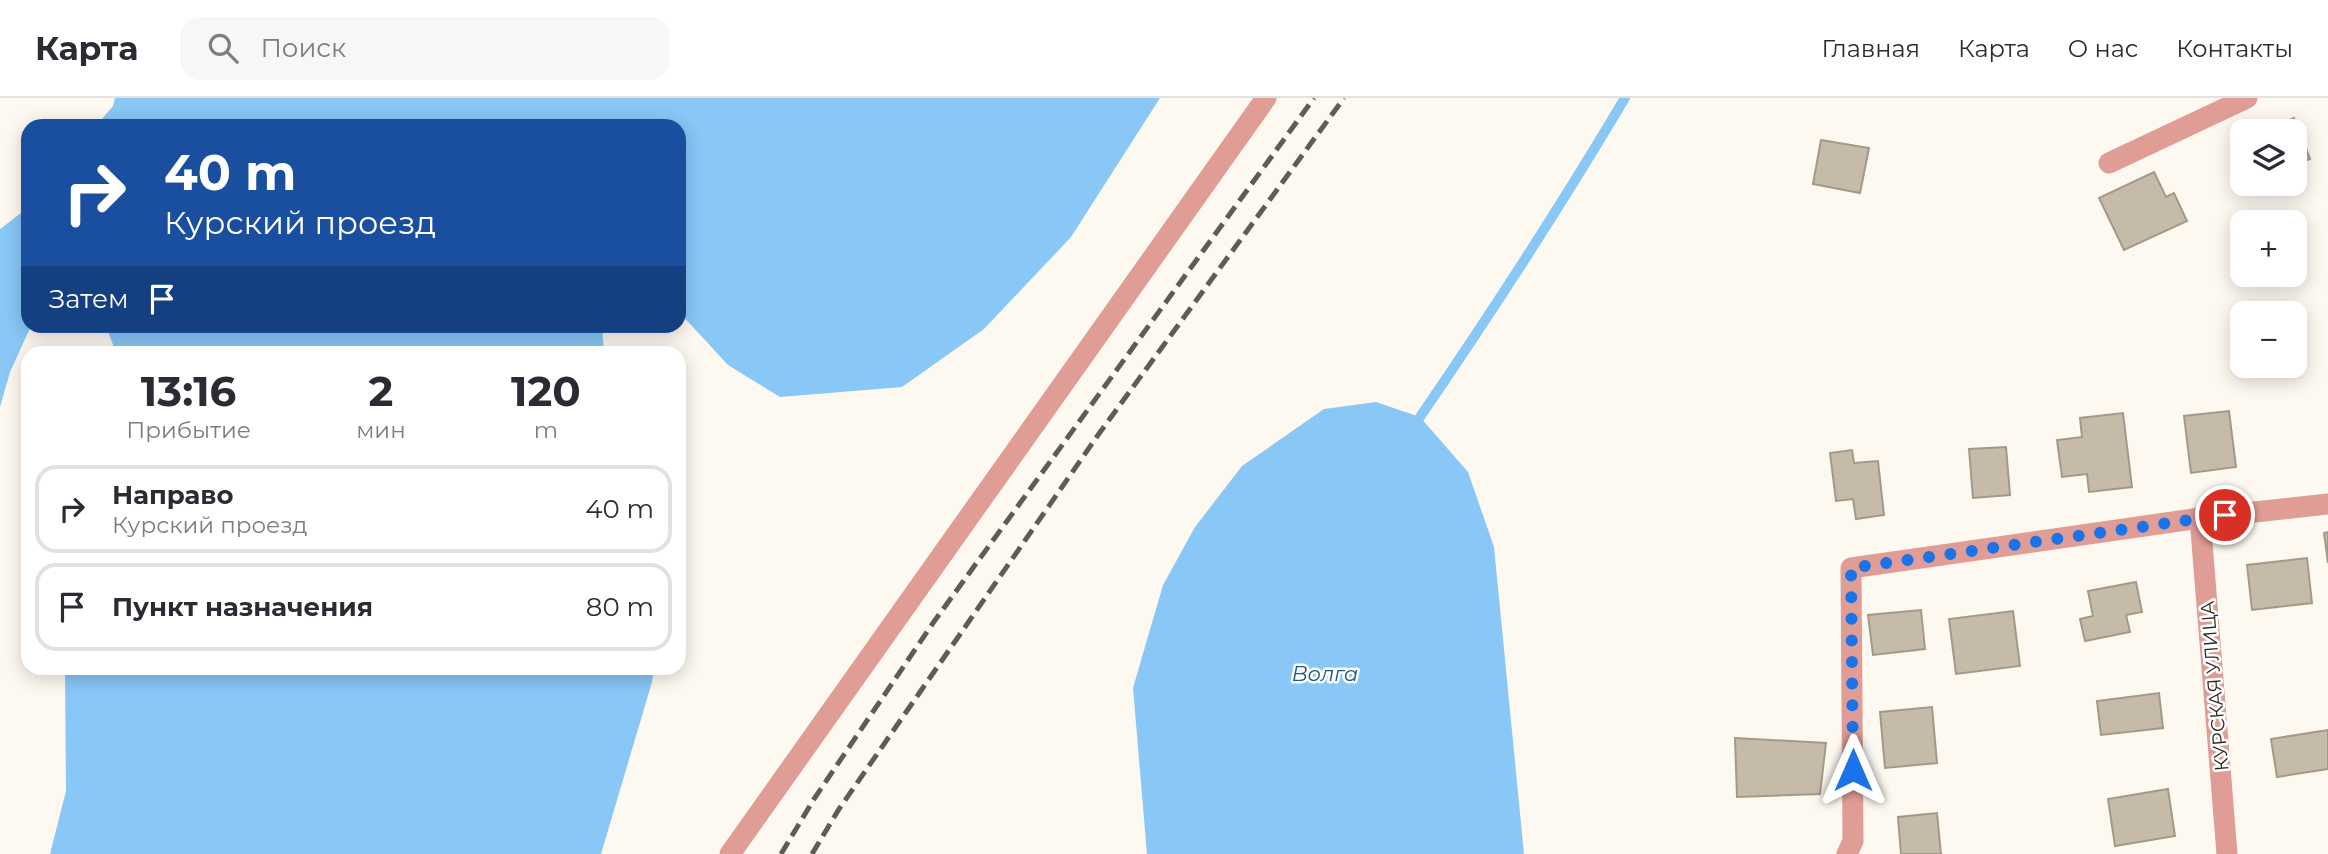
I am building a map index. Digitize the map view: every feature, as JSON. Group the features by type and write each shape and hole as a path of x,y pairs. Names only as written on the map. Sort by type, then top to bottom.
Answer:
{"street":[{"path":"730,854 1266,98"},
{"path":"2109,163 2247,98"},
{"path":"1847,854 1853,841 1851,568 2200,518 2328,504"},
{"name":"КУРСКАЯ УЛИЦА","path":"2200,518 2227,854"}],"water":[{"path":"115,98 1160,98 1071,237 984,329 902,387 780,397 728,365 686,320 686,119 102,119 113,106"},
{"path":"21,213 21,333 28,333 10,372 0,407 0,229"},
{"path":"109,333 603,333 603,346 113,346"},
{"name":"Волга","path":"1376,402 1420,417 1468,472 1494,547 1524,854 1147,854 1133,688 1163,585 1195,527 1242,466 1324,409"},
{"path":"65,675 653,675 601,854 50,854 66,791"}],"building":[{"path":"1821,140 1869,148 1860,193 1813,184"},
{"path":"2154,172 2166,197 2174,193 2187,221 2124,250 2099,198"},
{"path":"2229,411 2236,467 2191,473 2184,416"},
{"path":"2123,413 2132,487 2089,492 2087,474 2062,477 2057,440 2082,437 2080,418"},
{"path":"2006,447 2010,495 1973,498 1969,449"},
{"path":"1852,450 1854,463 1878,461 1884,515 1856,519 1853,499 1836,501 1830,453"},
{"path":"2328,532 2328,563 2324,533"},
{"path":"2307,558 2312,603 2252,610 2247,565"},
{"path":"2136,582 2142,612 2126,615 2130,632 2085,641 2080,619 2093,616 2088,591"},
{"path":"1921,610 1925,649 1873,655 1868,615"},
{"path":"2013,611 2020,666 1956,674 1949,619"},
{"path":"2159,693 2163,728 2101,735 2097,701"},
{"path":"1932,707 1937,763 1885,768 1880,712"},
{"path":"2328,730 2328,769 2277,777 2271,739"},
{"path":"1735,738 1826,743 1820,794 1737,797"},
{"path":"2168,789 2175,836 2115,846 2108,799"},
{"path":"1937,813 1941,854 1901,854 1898,817"}],"waterway":[{"path":"1420,417 1525,259 1625,98"}],"railway":[{"path":"781,854 814,799 933,623 1314,98"},
{"path":"812,854 839,809 1098,435 1344,98"}],"route":[{"path":"1853,770 1851,568 2225,515"}]}
